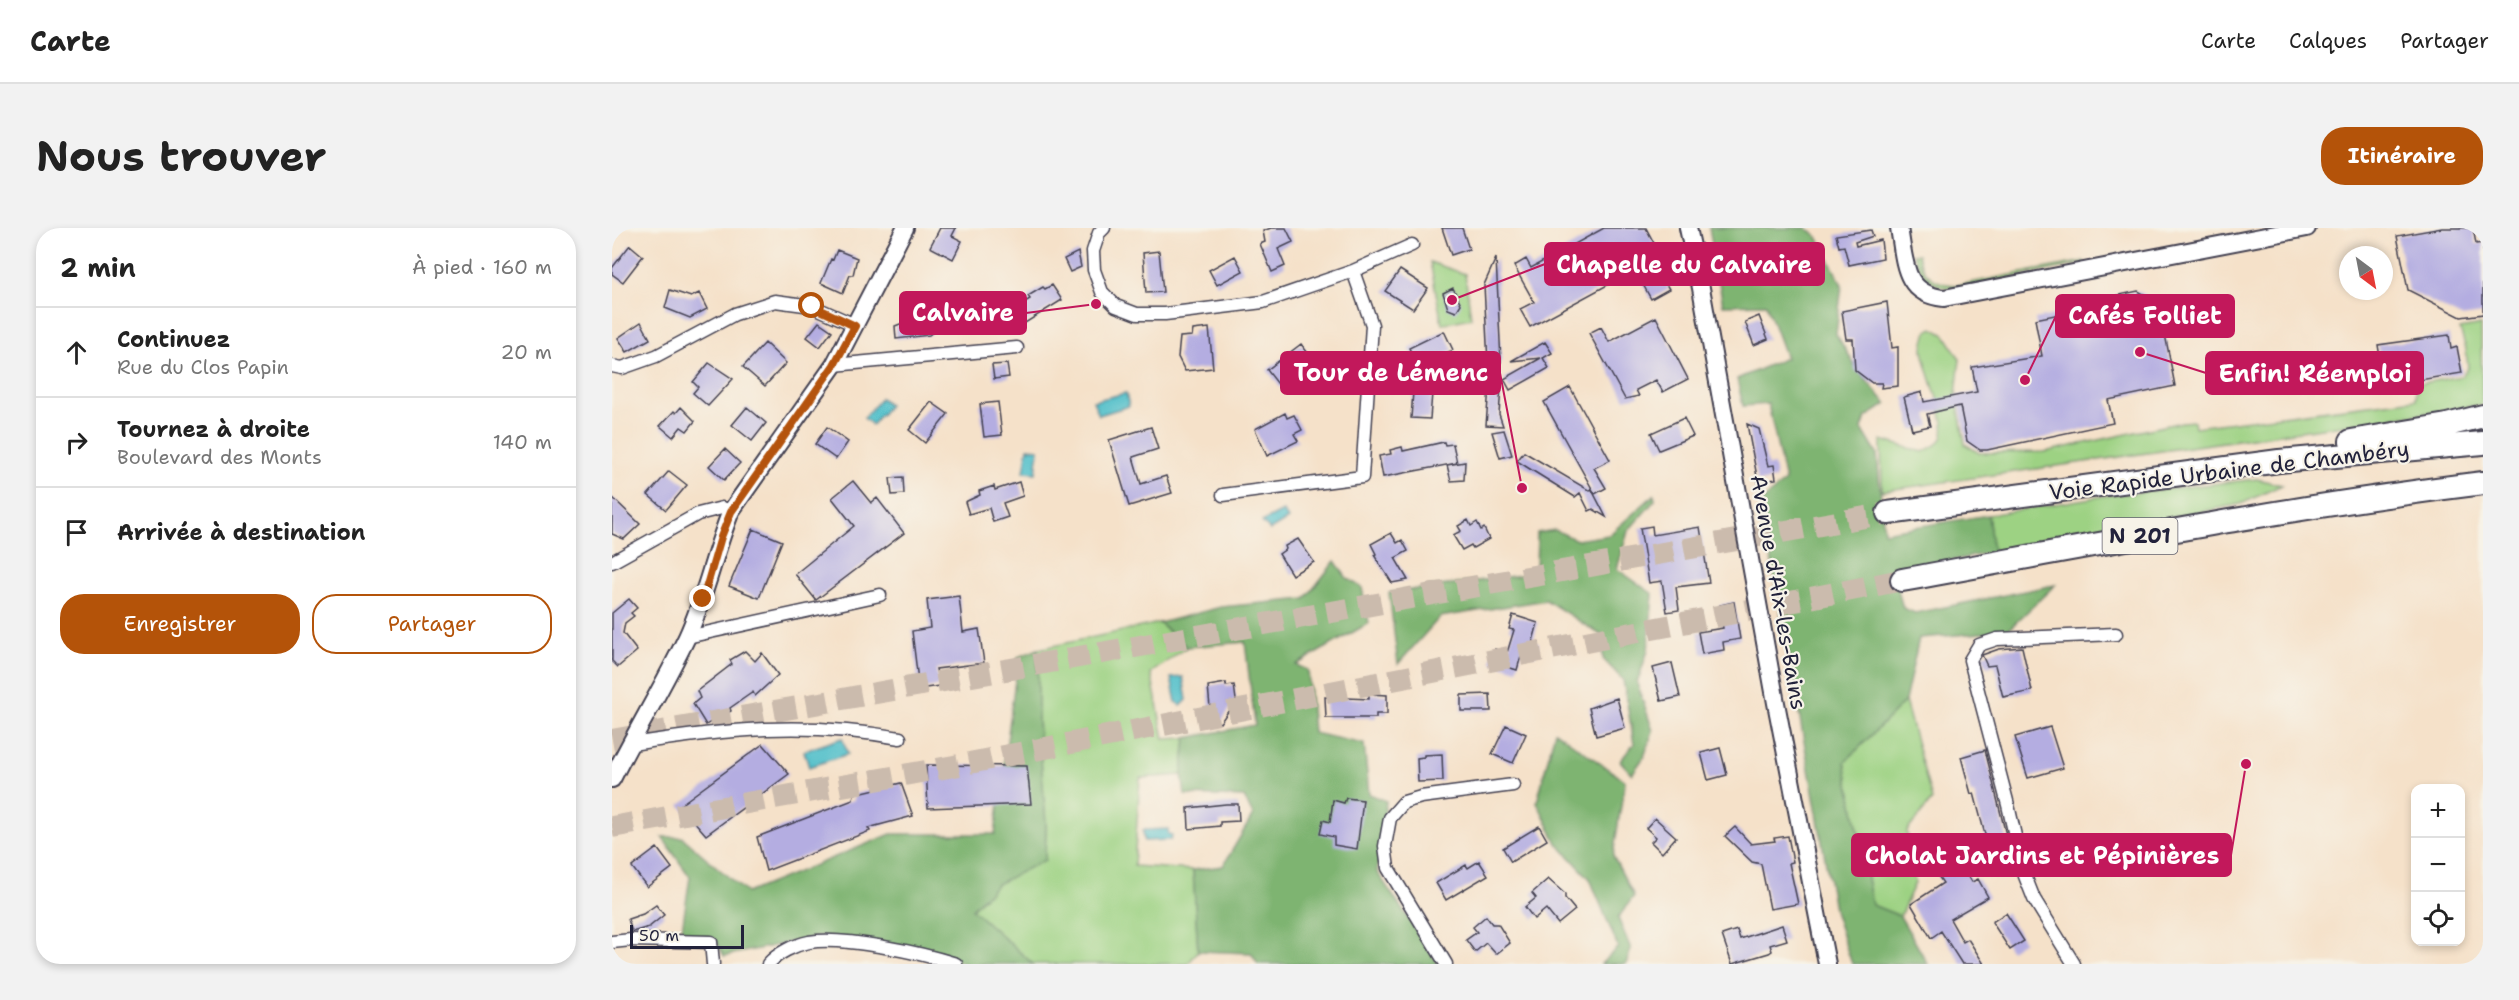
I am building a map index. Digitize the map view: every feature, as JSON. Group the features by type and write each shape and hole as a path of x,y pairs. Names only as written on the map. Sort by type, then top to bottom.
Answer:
{"highway":[{"path":"2164,475 2447,425 2483,416"},
{"name":"Voie Rapide Urbaine de Chambéry","path":"1888,513 2279,461 2483,443"},
{"name":"Voie Rapide Urbaine de Chambéry","path":"1902,580 2183,528 2379,496 2483,483"}],"main road":[{"path":"612,779 687,637 703,599 721,537 731,512 834,365 905,228"},
{"name":"Avenue d'Aix-les-Bains","path":"1688,228 1827,964"},
{"path":"1899,228 1910,278 1917,288 1931,297 1944,298 2307,228"}],"street":[{"path":"1104,228 1099,233 1093,251 1094,270 1102,292 1116,306 1137,314 1165,314 1263,302 1353,271 1412,245"},
{"path":"1223,495 1362,477 1372,325 1353,271"},
{"path":"612,366 622,368 656,356 735,314 775,301 812,306 855,326"},
{"path":"834,365 1017,348"},
{"path":"612,562 698,514 722,508 731,512"},
{"path":"687,637 879,595"},
{"path":"2074,964 2034,898 2023,871 1970,660 1979,645 1997,639 2116,634"},
{"path":"632,744 696,733 793,727 854,730 900,738"},
{"path":"1446,964 1388,868 1385,846 1390,818 1404,802 1420,797 1513,785"},
{"path":"612,942 631,940 711,942 713,964"},
{"path":"768,964 790,948 809,942 841,941 930,955 956,964"}],"green space":[{"path":"1709,228 1806,228 1816,235 1842,285 1836,334 1859,372 1887,404 1866,417 1862,429 1877,454 1884,532 1988,515 1993,552 1893,573 1903,608 1915,613 2055,585 2007,631 1919,638 1905,701 1845,762 1872,905 1900,916 1928,964 1852,964 1835,914 1761,502 1785,481 1768,404 1743,406 1737,379 1786,358 1766,304 1723,305"},
{"path":"1913,254 1918,254 1927,274 1937,281 1951,285 2084,261 2085,263 1957,289 1934,284 1924,275"},
{"path":"1430,262 1465,274 1471,318 1442,324"},
{"path":"2481,325 2482,405 1882,491 1881,440 1923,452 1942,438 1943,420 1923,349 1927,331 1933,328 1945,335 1960,359 1956,394 1965,444 1979,453 2044,452 2182,422 2194,421 2195,427 2416,399 2417,384 2462,376 2468,368 2466,349 2460,329"},
{"path":"2257,479 2282,485 2241,504 1993,552 1988,515 2104,496"},
{"path":"1654,495 1655,500 1628,531 1617,569 1653,594 1648,650 1637,683 1653,731 1644,757 1632,774 1620,761 1634,744 1623,680 1603,659 1601,635 1546,600 1440,617 1398,664 1389,593 1536,573 1537,533 1555,530 1577,540 1609,535"},
{"path":"1335,561 1346,577 1362,588 1369,623 1296,665 1308,670 1313,733 1364,744 1369,794 1386,801 1377,872 1439,964 1258,964 1251,953 1198,951 1193,870 1223,866 1253,815 1244,797 1185,795 1182,775 1186,738 1255,725 1245,642 1187,647 1159,623 1221,607 1305,599"},
{"path":"1159,623 1187,647 1151,673 1164,739 1186,738 1182,775 1140,778 1134,866 1193,870 1198,951 1188,964 1033,964 971,909 997,884 1045,859 1046,824 1038,721 1038,649"},
{"path":"1038,649 1038,721 1046,824 1045,860 997,884 972,909 1033,964 966,964 928,951 821,936 724,956 714,938 681,935 690,877 662,837 682,837 747,893 891,834 995,834 1018,657"},
{"path":"1905,701 1932,800 1907,831 1915,883 1900,916 1872,905 1845,762"},
{"path":"1555,731 1625,781 1613,856 1634,896 1618,918 1631,949 1626,964 1601,964 1618,947 1590,879 1557,843 1537,802"}],"water":[{"path":"1126,393 1129,406 1099,415 1093,401"},
{"path":"881,398 889,405 872,425 864,418"},
{"path":"1028,448 1039,449 1036,473 1024,472"},
{"path":"1283,511 1288,519 1270,530 1262,522"},
{"path":"1183,677 1187,700 1181,706 1176,702 1171,678"},
{"path":"842,738 848,754 809,767 804,751"},
{"path":"1168,829 1168,834 1172,835 1171,840 1144,841 1143,830"}],"building":[{"path":"940,228 956,228 952,236 962,241 953,259 930,247"},
{"path":"1271,228 1286,228 1293,242 1278,249 1285,266 1272,272 1260,244 1265,242 1263,231"},
{"path":"1442,228 1462,228 1469,249 1451,255"},
{"path":"1604,228 1646,228 1665,264 1657,269 1669,289 1651,299 1635,270 1530,327 1520,309 1534,302 1514,266 1526,259 1531,268"},
{"path":"2442,228 2473,228 2476,244 2483,243 2483,314 2461,317 2408,290 2397,236"},
{"path":"1871,230 1873,236 1855,242 1856,246 1881,240 1883,258 1849,265 1844,246 1839,247 1836,235"},
{"path":"630,245 643,256 623,282 612,274 612,268"},
{"path":"837,250 857,258 853,275 850,275 843,293 821,283"},
{"path":"1159,251 1163,292 1146,293 1143,253"},
{"path":"1078,252 1081,267 1070,272 1064,259"},
{"path":"1235,256 1243,271 1217,285 1209,270"},
{"path":"1496,258 1501,362 1488,363 1484,285"},
{"path":"1400,270 1428,288 1413,309 1385,291"},
{"path":"1052,285 1062,300 1025,323 1015,308 1030,299 1028,296 1043,287 1045,289"},
{"path":"1453,288 1461,304 1456,312 1448,309 1443,293"},
{"path":"670,290 691,297 699,293 707,309 690,318 665,308"},
{"path":"2138,291 2151,298 2160,308 2175,386 2108,400 2113,423 1987,450 1980,450 1967,441 1960,406 1927,414 1930,426 1912,430 1904,397 1922,392 1924,402 1977,392 1972,367 2042,356 2035,319 2070,312 2069,306"},
{"path":"1887,302 1892,348 1898,347 1898,386 1881,388 1882,383 1872,383 1855,370 1853,339 1846,339 1842,311"},
{"path":"949,305 954,315 929,335 896,339 895,326"},
{"path":"1759,316 1768,339 1754,345 1745,322"},
{"path":"1656,317 1688,379 1663,392 1656,380 1636,390 1639,396 1625,399 1589,333 1601,327 1609,342"},
{"path":"641,322 650,339 627,352 618,338"},
{"path":"819,322 832,331 820,347 807,337"},
{"path":"1209,328 1213,368 1185,371 1178,357 1180,337 1192,336 1193,330"},
{"path":"1444,331 1453,350 1418,366 1409,348"},
{"path":"2449,335 2451,349 2457,347 2462,373 2414,381 2413,376 2405,377 2404,371 2383,375 2378,345"},
{"path":"1545,342 1552,353 1543,358 1549,368 1510,390 1504,379 1541,358 1511,361"},
{"path":"765,343 786,363 765,386 743,367"},
{"path":"1301,344 1314,361 1281,388 1267,370"},
{"path":"709,363 733,379 708,406 693,393 698,387 693,382"},
{"path":"1007,364 1009,377 994,379 992,365"},
{"path":"1570,387 1610,460 1594,468 1606,488 1595,494 1544,402"},
{"path":"1489,388 1501,388 1499,414 1503,426 1486,425"},
{"path":"1413,392 1432,393 1430,419 1411,418"},
{"path":"931,402 948,414 925,443 909,430"},
{"path":"998,402 1002,435 984,437 980,404"},
{"path":"681,407 695,421 687,431 681,427 673,437 660,426"},
{"path":"747,407 766,423 752,441 732,425"},
{"path":"1285,413 1287,418 1294,415 1302,430 1294,434 1298,441 1267,456 1255,429"},
{"path":"1684,418 1693,436 1659,450 1651,433"},
{"path":"1747,424 1759,429 1768,466 1774,465 1776,479 1758,482"},
{"path":"827,427 848,442 836,459 815,444"},
{"path":"1151,427 1158,449 1133,457 1141,484 1166,476 1172,493 1129,506 1109,440"},
{"path":"1504,430 1512,455 1500,458 1492,432"},
{"path":"1444,442 1445,445 1453,444 1457,463 1383,477 1379,456 1391,454 1390,450 1402,447 1403,451"},
{"path":"725,449 740,463 724,480 709,466"},
{"path":"1524,452 1590,491 1591,488 1606,517 1593,509 1589,511 1580,493 1575,497 1517,461"},
{"path":"1465,462 1464,480 1451,481 1447,465"},
{"path":"669,471 687,485 666,510 648,495"},
{"path":"903,477 904,494 892,495 890,478"},
{"path":"853,481 871,503 877,498 904,533 816,600 795,574 854,526 832,498"},
{"path":"1019,482 1023,496 1003,503 1008,517 993,522 989,508 969,514 965,502 980,495 979,491 994,486 995,490"},
{"path":"612,497 640,524 624,539 612,534"},
{"path":"1468,520 1471,526 1477,522 1481,530 1484,528 1489,539 1473,548 1471,545 1462,550 1453,535 1461,531 1458,526"},
{"path":"1652,526 1653,535 1700,527 1709,583 1676,587 1679,610 1667,612 1662,581 1649,583 1640,528"},
{"path":"753,529 782,541 759,598 729,586"},
{"path":"1391,533 1397,543 1402,540 1408,551 1395,558 1408,580 1392,583 1374,555 1376,554 1371,544"},
{"path":"1298,539 1314,562 1292,575 1279,554 1286,549 1285,546"},
{"path":"959,596 963,632 979,629 984,663 936,669 939,686 919,689 912,631 930,628 927,600"},
{"path":"629,599 637,608 631,613 634,616 625,623 623,633 637,651 618,667 612,661 612,613"},
{"path":"1734,602 1740,639 1723,642 1724,650 1702,654 1698,632 1723,628 1720,605"},
{"path":"1513,615 1538,623 1533,641 1539,643 1535,656 1522,652 1517,670 1491,662 1495,649 1507,653 1514,630 1509,629"},
{"path":"2022,647 2032,691 2003,697 1995,665 1987,666 1982,655 1999,649"},
{"path":"745,651 755,661 762,653 778,675 755,696 753,692 730,708 731,711 706,725 693,704 700,698 697,691 732,664 730,660"},
{"path":"1672,663 1680,697 1661,701 1653,668"},
{"path":"1226,683 1226,686 1234,685 1236,700 1220,723 1206,713 1210,707 1208,686"},
{"path":"1369,694 1387,695 1387,714 1376,714 1376,718 1326,718 1325,697 1369,699"},
{"path":"1490,694 1491,711 1461,711 1461,695"},
{"path":"1617,698 1625,728 1596,736 1589,708"},
{"path":"1506,725 1526,734 1513,763 1492,754"},
{"path":"2050,727 2063,768 2028,778 2015,737"},
{"path":"763,744 789,774 706,835 680,805"},
{"path":"1720,748 1727,775 1708,780 1701,753"},
{"path":"1985,750 2008,843 1988,846 1974,793 1971,794 1961,757"},
{"path":"1442,754 1443,781 1418,782 1417,758 1424,757 1424,755"},
{"path":"926,765 1027,766 1031,804 928,808"},
{"path":"901,783 913,816 868,828 870,831 766,871 757,837 853,800 854,794"},
{"path":"1346,798 1363,800 1357,849 1334,845 1334,837 1320,834 1323,820 1330,822 1333,800 1344,803"},
{"path":"1238,804 1239,821 1220,822 1220,826 1189,829 1188,808"},
{"path":"1655,818 1676,837 1662,853 1651,842 1656,837 1646,828"},
{"path":"1539,826 1547,840 1511,862 1503,848"},
{"path":"1735,827 1751,844 1775,841 1774,838 1788,836 1793,862 1789,863 1798,904 1770,909 1761,864 1752,862 1725,836"},
{"path":"1943,845 1946,850 1952,849 1972,882 1978,879 1988,897 1950,919 1963,942 1968,939 1984,964 1962,964 1941,931 1931,938 1911,904 1943,883 1923,854"},
{"path":"657,848 672,868 647,887 632,867"},
{"path":"1479,861 1488,875 1446,900 1436,883 1466,865 1468,868"},
{"path":"1548,879 1565,894 1565,898 1575,910 1558,924 1546,909 1534,919 1525,907 1536,898 1532,893"},
{"path":"656,905 664,915 649,927 632,932 628,919 643,914"},
{"path":"2006,913 2024,941 2010,950 1992,922"},
{"path":"1486,916 1492,924 1498,924 1510,943 1496,954 1486,943 1475,952 1466,940 1477,932 1473,927"},
{"path":"1782,925 1787,940 1770,945 1772,951 1769,953 1732,964 1722,935 1737,930 1740,939"}],"tunnel":[{"path":"612,740 1888,513"},
{"path":"612,827 954,766 1902,580"}],"place":[{"name":"Chapelle du Calvaire","path":"1452,300"},
{"name":"Calvaire","path":"1096,304"},
{"name":"Enfin! Réemploi","path":"2140,352"},
{"name":"Cafés Folliet","path":"2025,380"},
{"name":"Tour de Lémenc","path":"1522,488"},
{"name":"Cholat Jardins et Pépinières","path":"2246,764"}],"route":[{"path":"703,599 721,537 731,512 834,365 855,326 812,306"}]}
